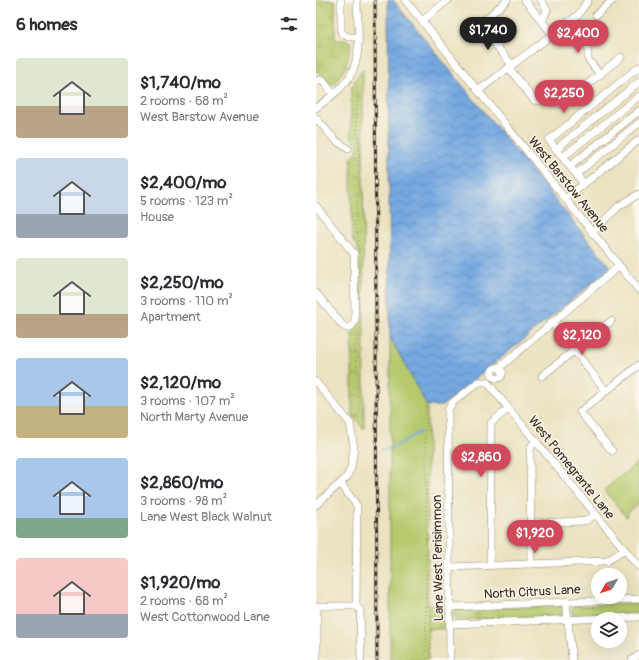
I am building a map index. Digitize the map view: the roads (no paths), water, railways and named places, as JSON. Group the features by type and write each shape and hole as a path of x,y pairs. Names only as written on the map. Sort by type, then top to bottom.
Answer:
{"street":[{"path":"341,0 341,32 348,37 357,38"},
{"path":"316,108 334,94 350,77 357,57 357,0"},
{"name":"West Barstow Avenue","path":"405,0 639,290"},
{"path":"422,21 448,0"},
{"path":"507,0 479,25 534,100 563,104 621,58"},
{"path":"524,0 552,34"},
{"path":"541,0 547,10 542,22"},
{"path":"478,91 578,15 588,0"},
{"path":"601,0 606,6"},
{"path":"596,15 613,0"},
{"path":"568,23 588,47 588,59 600,75"},
{"path":"584,184 549,140 639,67"},
{"path":"316,83 319,80 323,81 334,94"},
{"path":"556,149 639,82"},
{"path":"563,157 639,96"},
{"path":"570,166 639,111"},
{"path":"316,118 334,139 348,149"},
{"path":"576,174 639,123"},
{"path":"565,199 639,140"},
{"path":"592,233 619,206 639,194"},
{"path":"316,206 354,254 355,320 350,328 343,326 316,293"},
{"path":"487,382 493,368 499,368 619,266"},
{"path":"542,376 610,321"},
{"path":"552,322 606,391"},
{"path":"612,452 580,412 639,365"},
{"path":"493,388 503,374 499,368"},
{"path":"491,374 494,378 500,378"},
{"path":"316,382 350,423 354,436 353,458 346,478 316,505"},
{"name":"Lane West Perisimmon","path":"450,660 448,410 452,402 476,384 479,382 487,382"},
{"name":"West Pomegrante Lane","path":"487,382 639,567"},
{"path":"490,566 491,423 509,408"},
{"path":"531,564 530,450 536,441"},
{"path":"341,484 357,506 356,606 360,610 361,660"},
{"path":"531,523 585,521 596,514"},
{"path":"449,567 607,561 625,550"},
{"name":"North Citrus Lane","path":"450,607 639,599"},
{"path":"566,601 572,660"},
{"path":"317,660 316,606 356,606"},
{"path":"450,624 639,617"},
{"path":"632,660 639,655"}],"water":[{"path":"388,0 393,0 611,268 442,406 427,406 390,337"}],"waterway":[{"path":"382,450 392,448 421,431"}],"railway":[{"path":"375,0 377,660"}]}
